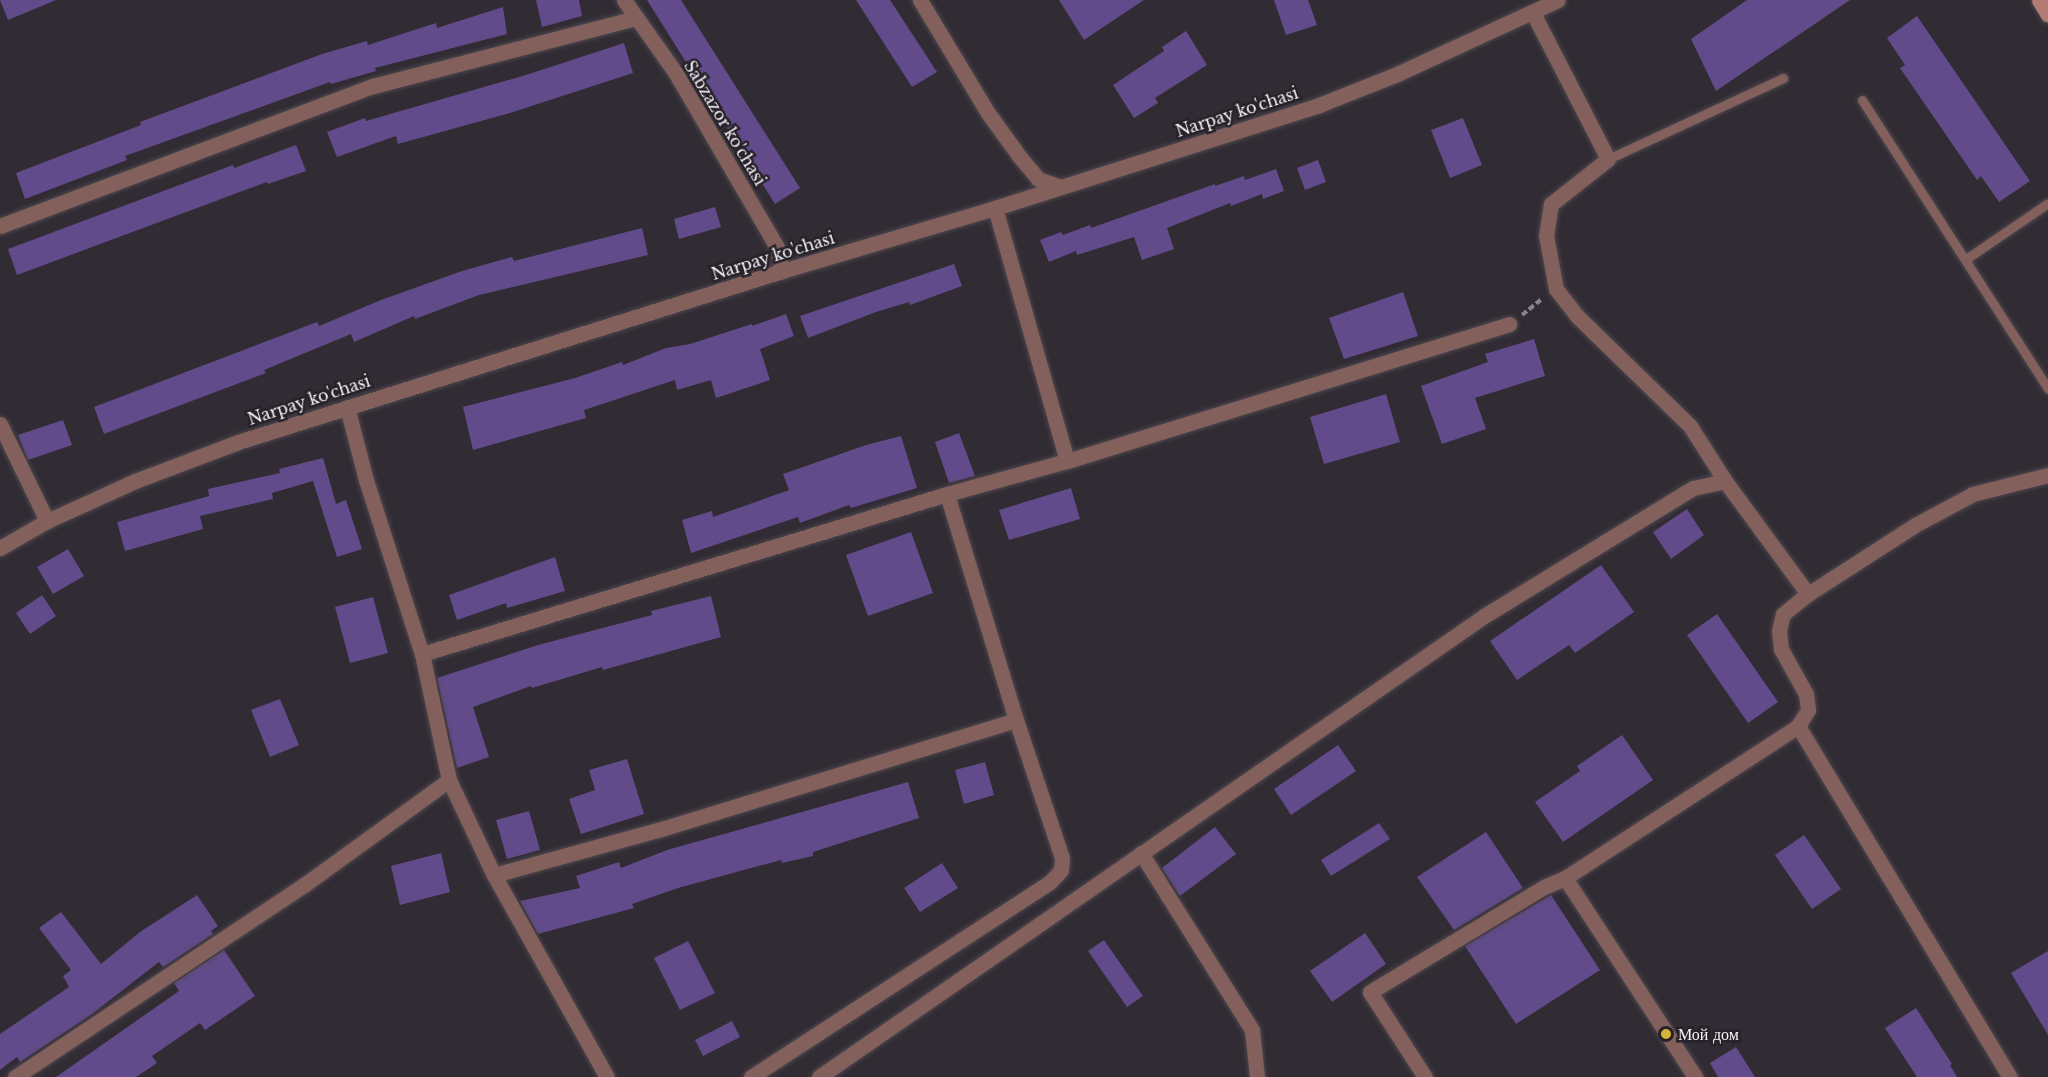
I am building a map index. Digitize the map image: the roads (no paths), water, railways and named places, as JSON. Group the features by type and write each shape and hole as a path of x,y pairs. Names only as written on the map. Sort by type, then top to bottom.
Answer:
{"main road":[{"path":"2039,0 2048,15"}],"street":[{"name":"Sabzazor ko'chasi","path":"624,0 675,72 777,247 782,271"},
{"path":"920,0 988,113 1019,156 1038,179 1061,187"},
{"name":"Narpay ko'chasi","path":"0,548 47,521 135,481 238,442 782,271 995,208 1319,105 1397,74 1558,0"},
{"path":"1533,13 1608,159 1551,204 1546,235 1556,289 1577,316 1690,426 1725,481 1808,594"},
{"path":"0,226 373,86 636,18"},
{"path":"995,208 1067,461"},
{"path":"422,654 946,494 1067,461 1509,324"},
{"path":"347,407 366,480 422,654 449,780 494,875 607,1077"},
{"path":"0,424 47,521"},
{"path":"1425,1077 1370,992 1544,887 1565,878 1798,726 1808,710 1806,694 1781,649 1779,631 1783,614 1808,594 1915,525 1973,494 2048,475"},
{"path":"819,1077 1484,616 1693,488 1725,481"},
{"path":"751,1077 1050,882 1061,870 1062,858 1016,720 946,494"},
{"path":"494,875 665,828 1016,720"},
{"path":"1798,726 2010,1077"},
{"path":"15,1077 304,885 449,780"},
{"path":"1141,853 1252,1030 1257,1077"},
{"path":"1565,878 1695,1077"}],"lane":[{"path":"1608,159 1784,78"},
{"path":"1862,100 2048,388"},
{"path":"1966,258 2048,203"}],"place":[{"name":"Мой дом","path":"1666,1034"}]}
